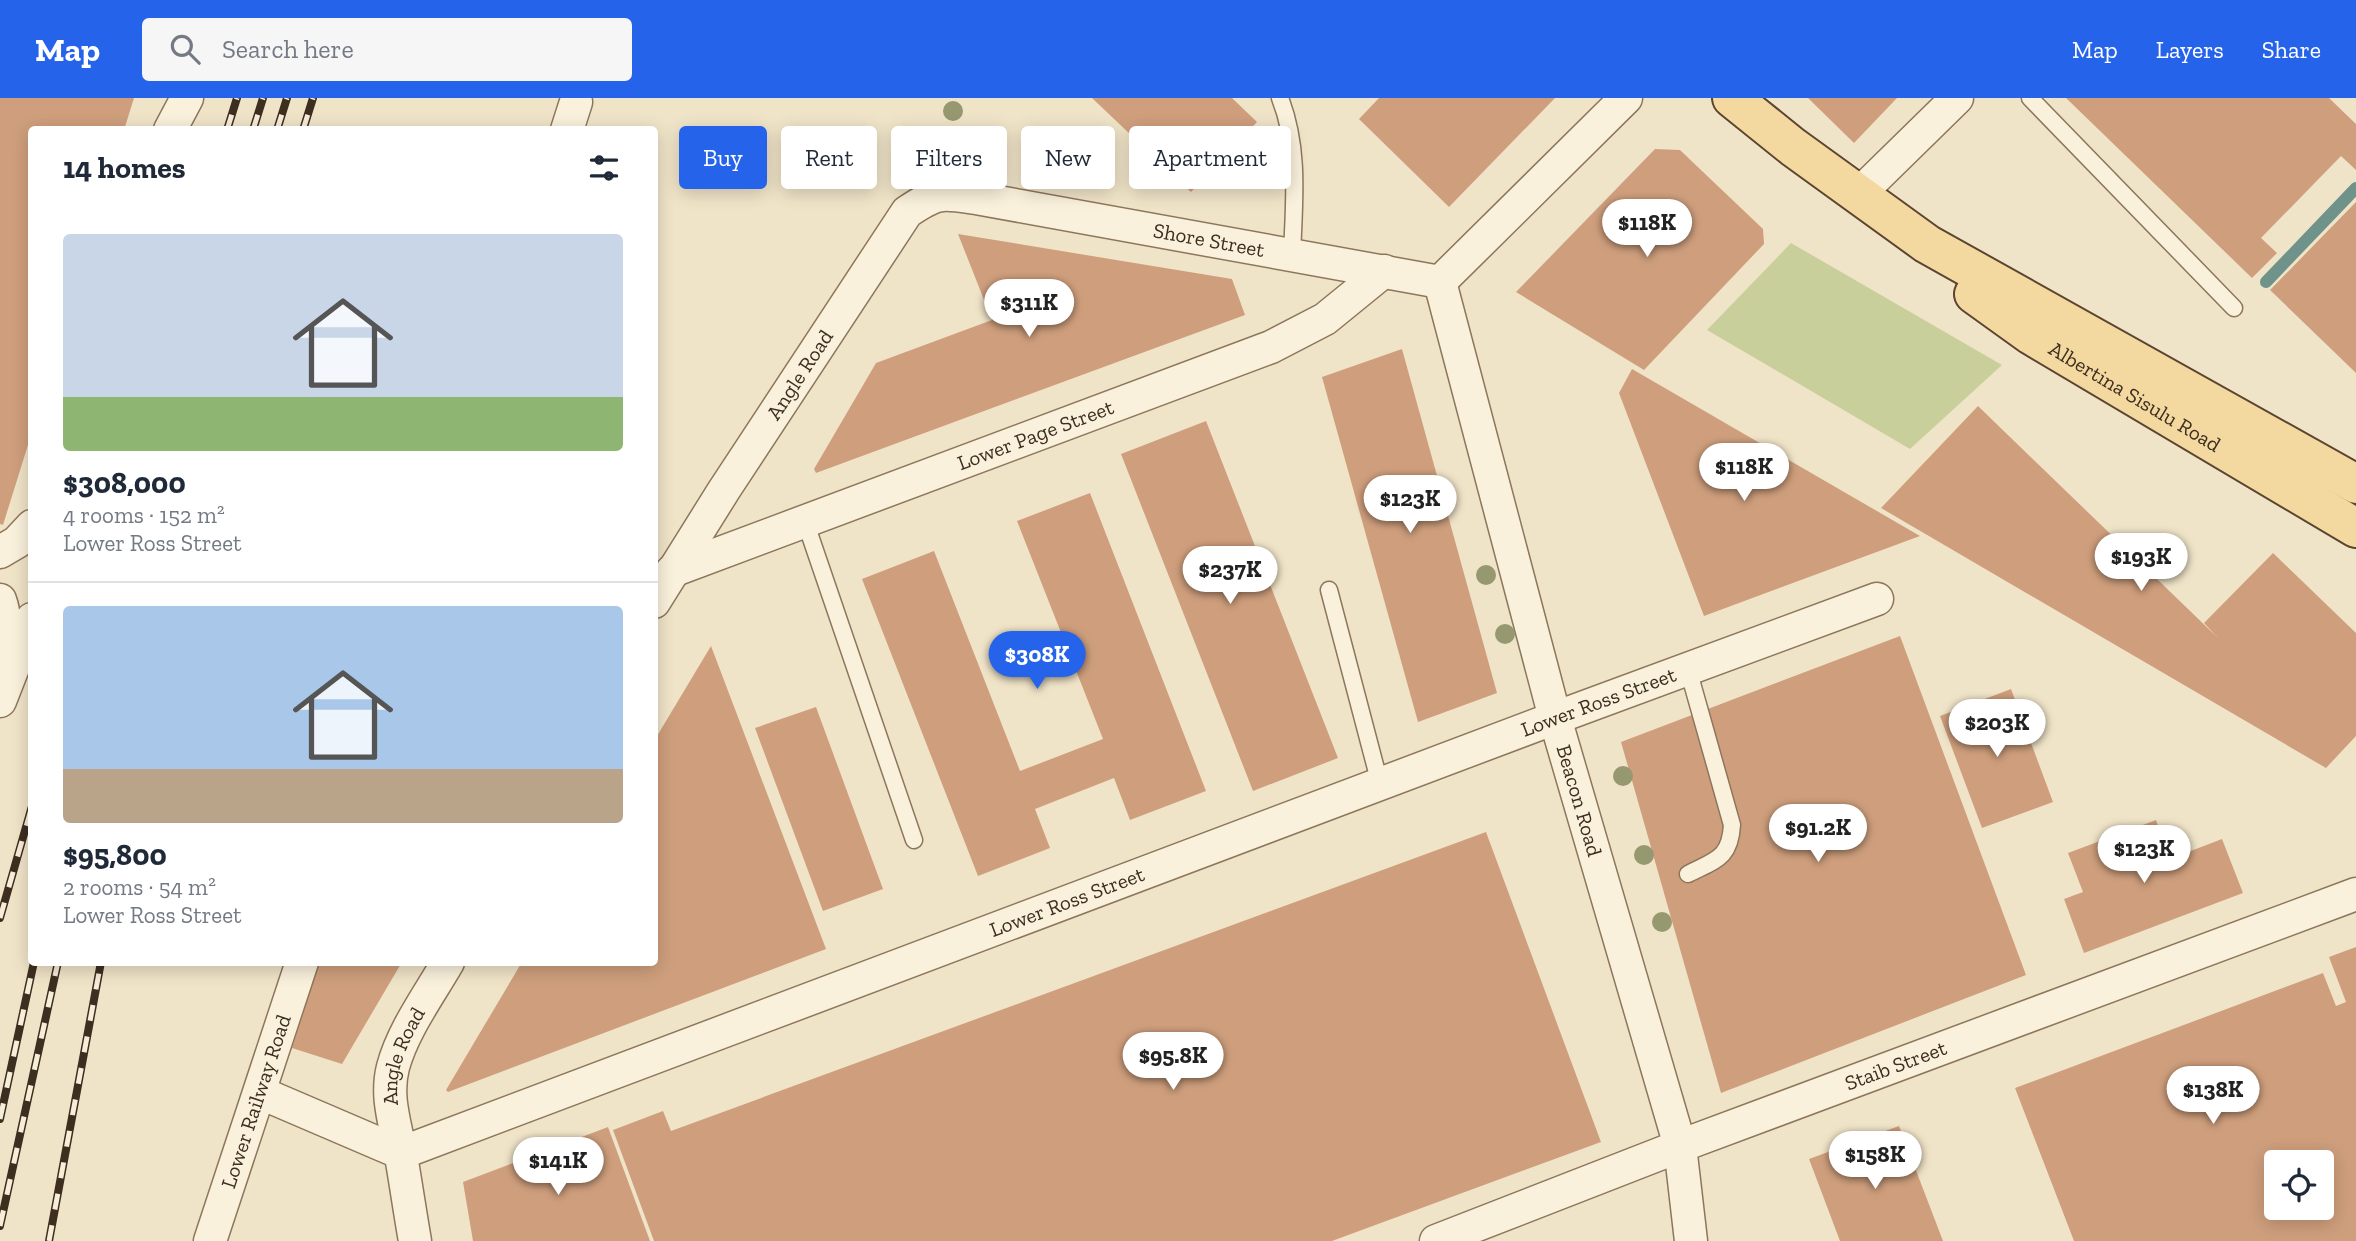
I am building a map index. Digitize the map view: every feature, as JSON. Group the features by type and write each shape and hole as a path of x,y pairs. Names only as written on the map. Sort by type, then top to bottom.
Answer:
{"main road":[{"name":"Albertina Sisulu Road","path":"1732,98 1793,147 1927,244 2356,484"},
{"name":"Albertina Sisulu Road","path":"1927,244 1979,299 2031,335 2356,528"}],"street":[{"path":"1440,282 1626,98"},
{"path":"1859,194 1957,98"},
{"name":"Angle Road","path":"658,595 907,212 942,194 976,198"},
{"name":"Shore Street","path":"976,198 1440,282"},
{"name":"Lower Page Street","path":"672,571 1271,347 1325,319 1384,271"},
{"name":"Beacon Road","path":"1440,282 1555,718 1680,1146 1691,1241"},
{"path":"0,552 17,542 28,530"},
{"name":"Lower Ross Street","path":"401,1153 1877,599"},
{"path":"0,600 5,615 0,646"},
{"path":"0,701 28,630"},
{"name":"Staib Street","path":"1436,1241 1680,1146 2356,894"},
{"name":"Lower Railway Road","path":"210,1241 301,966"},
{"name":"Angle Road","path":"415,1241 401,1153 390,1108 389,1089 401,1043 446,966"},
{"path":"261,1093 401,1153"}],"lane":[{"path":"1280,98 1291,129 1294,157 1292,255"},
{"path":"2030,98 2234,308"},
{"path":"805,520 914,840"},
{"path":"1329,590 1380,784"},
{"path":"1688,669 1732,825 1731,842 1724,856 1688,874"}],"green space":[{"path":"1791,243 2002,365 1910,449 1707,330"}],"building":[{"path":"0,98 134,98 125,126 28,126 28,445 3,525 0,524"},
{"path":"1092,98 1232,98 1257,122 1253,126 1129,126 1129,133"},
{"path":"1379,98 1555,98 1449,207 1359,119"},
{"path":"1808,98 1897,98 1854,143"},
{"path":"2066,98 2329,98 2356,124 2356,170 2341,156 2261,238 2277,253 2252,278"},
{"path":"1655,149 1680,150 1763,229 1764,244 1644,370 1516,292"},
{"path":"2356,202 2356,373 2270,290"},
{"path":"958,234 1232,279 1245,315 816,473 814,469 876,363 992,320"},
{"path":"1402,349 1497,693 1418,722 1322,377"},
{"path":"1632,369 1920,536 1704,616 1619,393"},
{"path":"1978,406 2217,637 2204,623 2273,553 2356,633 2356,736 2326,768 1881,508"},
{"path":"1206,421 1338,758 1253,791 1121,454"},
{"path":"1090,493 1206,791 1130,820 1114,778 1035,809 1050,848 978,876 862,579 934,551 1020,771 1103,739 1017,521"},
{"path":"1900,636 2026,975 1721,1093 1621,742"},
{"path":"711,646 826,949 448,1092 446,1090 520,966 658,966 658,734"},
{"path":"2011,689 2053,802 1982,828 1940,716"},
{"path":"816,707 883,889 823,911 755,728"},
{"path":"2156,820 2170,859 2222,839 2243,893 2084,953 2064,899 2083,892 2068,853"},
{"path":"1486,832 1601,1142 1332,1241 654,1241 613,1130 663,1111 671,1131"},
{"path":"2356,947 2356,1241 2074,1241 2015,1088 2323,973 2336,1006 2346,1002 2329,957"},
{"path":"318,966 400,966 342,1064 292,1048"},
{"path":"1899,1126 1943,1241 1840,1241 1809,1159"},
{"path":"608,1127 650,1241 473,1241 463,1182"}],"waterway":[{"path":"2266,282 2356,188"}],"railway":[{"path":"228,126 237,98"},
{"path":"254,126 263,98"},
{"path":"278,126 287,98"},
{"path":"304,126 313,98"},
{"path":"0,918 28,820"},
{"path":"0,1119 33,966"},
{"path":"0,1226 57,966"},
{"path":"49,1241 100,966"}]}
